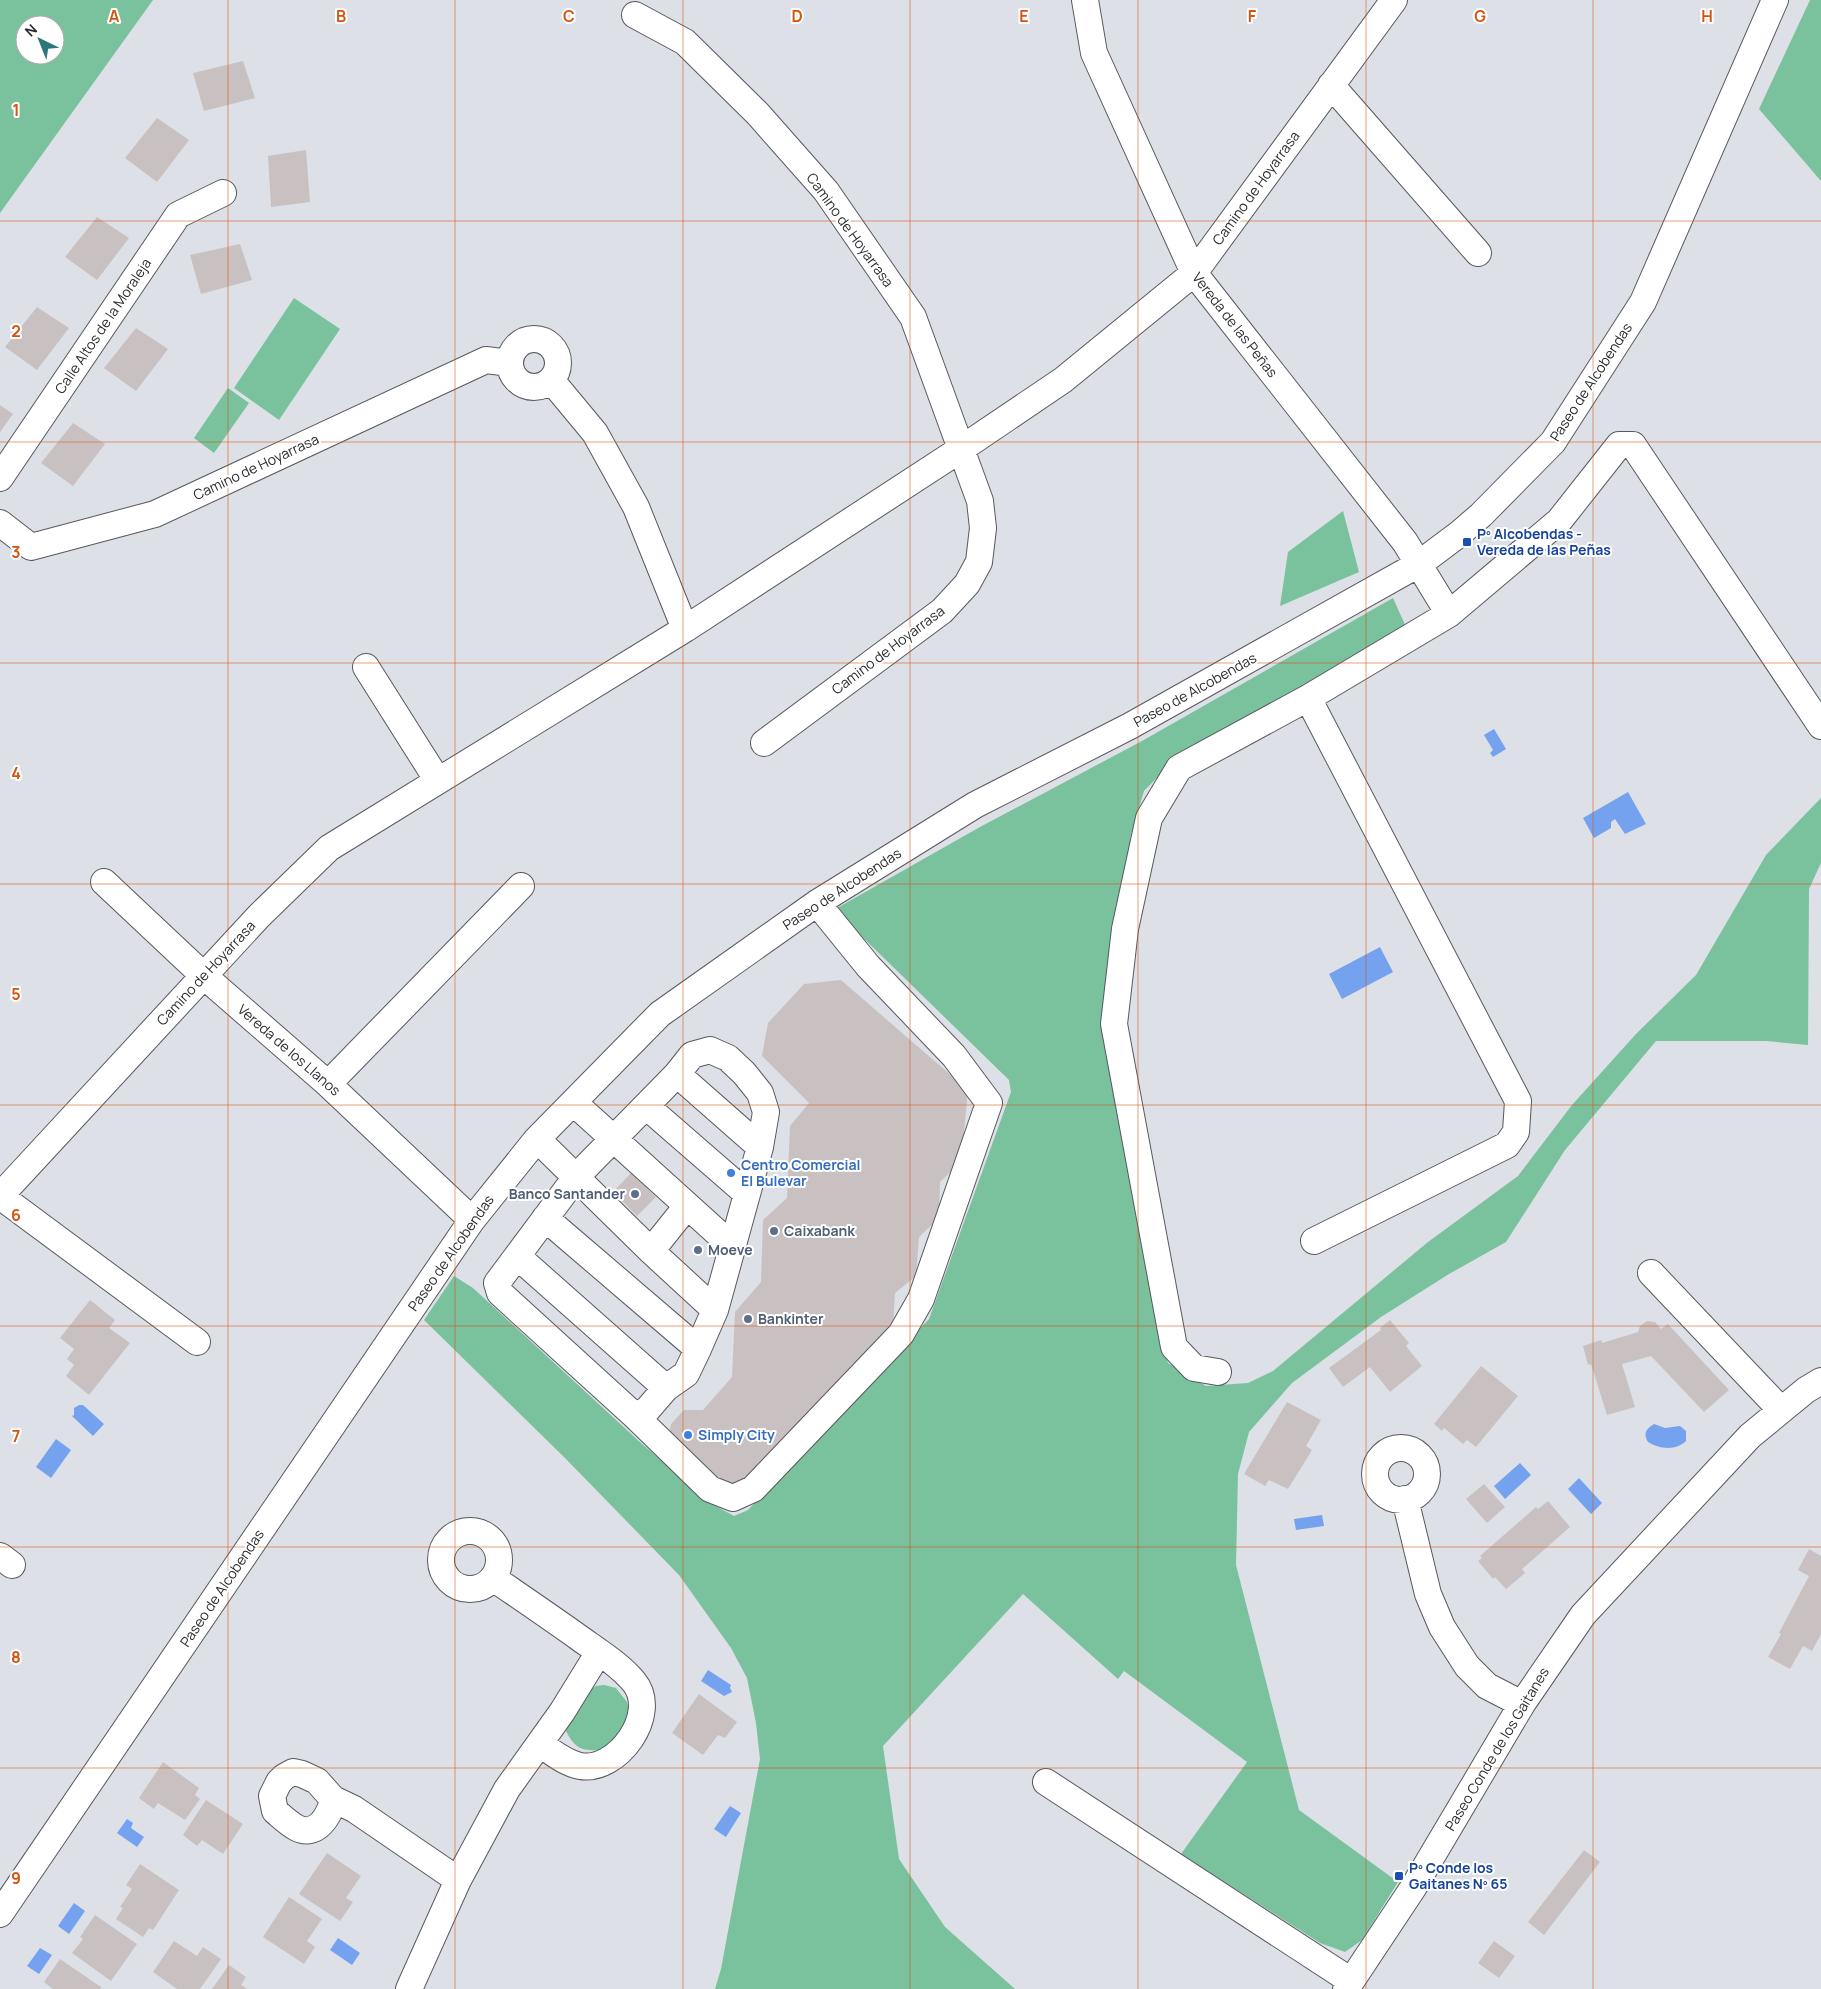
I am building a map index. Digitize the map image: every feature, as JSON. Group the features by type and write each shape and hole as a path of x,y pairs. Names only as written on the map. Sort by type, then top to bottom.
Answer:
{"street":[{"name":"Vereda de las Peñas","path":"1085,0 1094,53 1194,273 1405,542 1449,614"},
{"name":"Camino de Hoyarrasa","path":"197,1342 0,1196 258,916 329,848 685,629 961,449 1063,380 1194,273 1394,0"},
{"name":"Paseo de Alcobendas","path":"4,1899 472,1220 538,1140 660,1014 816,903 976,805 1130,726 1419,564 1481,515 1553,442 1643,302 1775,0"},
{"name":"Camino de Hoyarrasa","path":"635,15 685,42 758,114 826,192 913,317 980,501 984,528 979,562 967,584 942,611 764,743"},
{"path":"1332,85 1478,253"},
{"name":"Calle Altos de la Moraleja","path":"0,478 178,215 223,193"},
{"path":"534,339 543,340 551,346 556,354 558,363 557,372 551,380 544,386 534,387 525,386 517,380 512,373 510,363 512,354 517,346 525,340 534,339"},
{"name":"Camino de Hoyarrasa","path":"0,523 31,547 155,514 486,360 510,363"},
{"path":"551,380 595,433 636,507 685,629"},
{"path":"1218,1372 1194,1368 1174,1347 1114,1024 1125,929 1149,818 1179,768 1308,698 1449,614 1559,521 1618,445 1633,444 1821,726"},
{"path":"366,668 438,781"},
{"path":"1308,698 1518,1101 1516,1132 1507,1145 1314,1241"},
{"name":"Vereda de los Llanos","path":"104,882 204,976 328,1084 472,1220"},
{"path":"328,1084 521,886"},
{"path":"635,1416 647,1410 666,1388 686,1374 715,1310 760,1147 766,1112 760,1093 744,1073 728,1058 710,1050 692,1055 677,1074 576,1177 498,1283 500,1293 635,1416 710,1489 732,1498 753,1489 900,1334 921,1300 989,1103 954,1056 868,966 816,903"},
{"path":"677,1074 760,1147"},
{"path":"574,1103 732,1246"},
{"path":"646,1106 746,1194"},
{"path":"538,1140 651,1251 715,1310"},
{"path":"651,1251 687,1206"},
{"path":"545,1218 698,1349"},
{"path":"517,1256 666,1388"},
{"path":"1651,1273 1781,1410"},
{"name":"Paseo Conde de los Gaitanes","path":"1348,1985 1413,1888 1522,1704 1583,1615 1750,1436 1806,1390 1821,1381"},
{"path":"1405,1499 1428,1594 1442,1627 1473,1673 1487,1686 1522,1704"},
{"path":"494,1578 599,1652 635,1683 641,1696 643,1712 637,1728 627,1743 614,1755 596,1765 581,1766 563,1760 540,1744"},
{"path":"409,1989 458,1880 507,1789 540,1744 599,1652"},
{"path":"1046,1782 1348,1985"},
{"path":"332,1799 354,1810 458,1880"}],"green space":[{"path":"0,0 153,0 0,213"},
{"path":"1810,0 1821,0 1821,181 1759,109"},
{"path":"294,298 340,329 279,420 234,388"},
{"path":"228,388 249,403 214,453 194,438"},
{"path":"1343,511 1359,572 1280,606 1288,552"},
{"path":"1393,598 1406,627 1177,757 1144,791 1131,834 1106,1023 1159,1336 1168,1363 1206,1386 1248,1383 1273,1371 1428,1242 1518,1176 1572,1105 1636,1034 1696,975 1766,855 1821,798 1821,863 1809,889 1808,1045 1766,1041 1656,1041 1565,1150 1506,1242 1449,1274 1381,1317 1292,1383 1249,1432 1238,1474 1236,1565 1299,1810 1398,1882 1362,1940 1345,1952 1320,1943 1181,1854 1247,1762 1124,1671 1118,1679 1023,1594 883,1746 899,1859 945,1927 1015,1989 715,1989 721,1969 760,1759 756,1723 747,1678 731,1648 679,1575 565,1458 424,1320 454,1276 473,1288 642,1444 714,1505 734,1516 748,1510 929,1319 1011,1092 1009,1080 847,922 837,908 980,827 1142,741"},
{"path":"604,1685 616,1688 627,1702 629,1710 627,1724 604,1750 580,1748 572,1741 565,1729 589,1690 596,1686"}],"water":[{"path":"1494,729 1506,749 1493,757 1490,753 1493,750 1484,735"},
{"path":"1628,792 1646,824 1625,834 1615,819 1611,822 1611,828 1594,838 1583,818"},
{"path":"1380,947 1393,972 1342,999 1329,974"},
{"path":"83,1405 104,1424 93,1436 72,1416 74,1415 74,1408"},
{"path":"1654,1424 1665,1428 1680,1426 1686,1431 1686,1441 1672,1448 1648,1442 1646,1439 1647,1430"},
{"path":"56,1439 71,1450 51,1478 36,1467"},
{"path":"1520,1463 1531,1475 1505,1499 1494,1486"},
{"path":"1579,1478 1602,1503 1591,1514 1568,1489"},
{"path":"1322,1515 1324,1526 1296,1530 1294,1519"},
{"path":"708,1670 731,1685 732,1692 724,1696 701,1681"},
{"path":"730,1806 741,1813 726,1837 714,1829"},
{"path":"127,1819 133,1823 131,1828 144,1837 137,1847 117,1833"},
{"path":"74,1903 85,1911 69,1934 58,1926"},
{"path":"338,1938 360,1953 352,1965 330,1950"},
{"path":"40,1948 52,1955 39,1974 27,1966"}],"building":[{"path":"243,61 255,98 204,111 193,73"},
{"path":"157,118 189,140 157,182 125,158"},
{"path":"306,150 310,202 271,207 268,156"},
{"path":"97,217 129,238 97,280 65,257"},
{"path":"240,244 252,280 201,294 190,255"},
{"path":"37,307 69,328 37,370 5,347"},
{"path":"136,328 168,349 136,391 104,368"},
{"path":"0,405 13,414 0,432"},
{"path":"73,423 105,444 73,486 41,463"},
{"path":"841,980 968,1090 961,1162 940,1182 939,1218 919,1237 916,1276 895,1293 893,1328 752,1481 723,1487 668,1440 671,1424 684,1410 703,1410 732,1377 735,1312 761,1282 763,1220 787,1198 790,1126 809,1103 762,1056 768,1023 804,984"},
{"path":"631,1173 656,1197 637,1216 613,1192"},
{"path":"90,1300 115,1320 109,1328 130,1343 89,1395 66,1376 74,1365 67,1359 74,1349 60,1338"},
{"path":"1390,1320 1409,1343 1406,1346 1422,1366 1390,1392 1370,1367 1343,1387 1329,1368 1381,1330 1380,1328"},
{"path":"1647,1321 1655,1322 1661,1329 1668,1324 1729,1390 1704,1412 1651,1356 1622,1364 1635,1407 1607,1415 1591,1364 1588,1365 1583,1346 1601,1340 1602,1343 1638,1332 1640,1326"},
{"path":"1481,1366 1518,1396 1476,1447 1467,1440 1463,1444 1444,1428 1442,1431 1434,1424"},
{"path":"1287,1402 1321,1420 1306,1446 1312,1450 1288,1489 1269,1480 1265,1486 1244,1474"},
{"path":"1484,1484 1505,1507 1487,1523 1466,1499"},
{"path":"1548,1501 1570,1527 1522,1569 1525,1573 1506,1589 1495,1577 1493,1579 1478,1561 1482,1558 1480,1556 1536,1507 1538,1509"},
{"path":"1809,1549 1821,1556 1821,1634 1812,1651 1803,1646 1790,1669 1768,1657 1809,1576 1798,1570"},
{"path":"699,1694 737,1722 725,1738 718,1735 703,1755 672,1733"},
{"path":"163,1762 199,1788 195,1795 200,1799 185,1820 158,1803 154,1809 139,1798"},
{"path":"206,1800 243,1824 223,1854 202,1840 197,1846 183,1835"},
{"path":"1584,1850 1600,1862 1544,1935 1528,1922"},
{"path":"327,1853 361,1876 346,1898 353,1902 340,1921 299,1894"},
{"path":"140,1864 179,1890 153,1930 149,1928 143,1937 116,1919 123,1908 120,1907 132,1889 126,1885"},
{"path":"289,1897 322,1919 307,1941 315,1947 304,1964 263,1937"},
{"path":"95,1915 137,1944 111,1981 72,1953 83,1939 80,1937"},
{"path":"174,1941 197,1956 203,1947 221,1959 200,1989 177,1989 153,1972"},
{"path":"1494,1941 1515,1956 1499,1978 1478,1963"},
{"path":"60,1959 101,1987 100,1989 53,1989 44,1982"},
{"path":"229,1965 246,1977 241,1985 247,1989 212,1989"}],"place":[{"name":"Pº Alcobendas - Vereda de las Peñas","path":"1467,542"},
{"name":"Centro Comercial El Bulevar","path":"731,1173"},
{"name":"Banco Santander","path":"635,1194"},
{"name":"Caixabank","path":"774,1231"},
{"name":"Moeve","path":"698,1250"},
{"name":"Bankinter","path":"748,1319"},
{"name":"Simply City","path":"688,1435"},
{"name":"Pº Conde los Gaitanes Nº 65","path":"1399,1876"}]}
